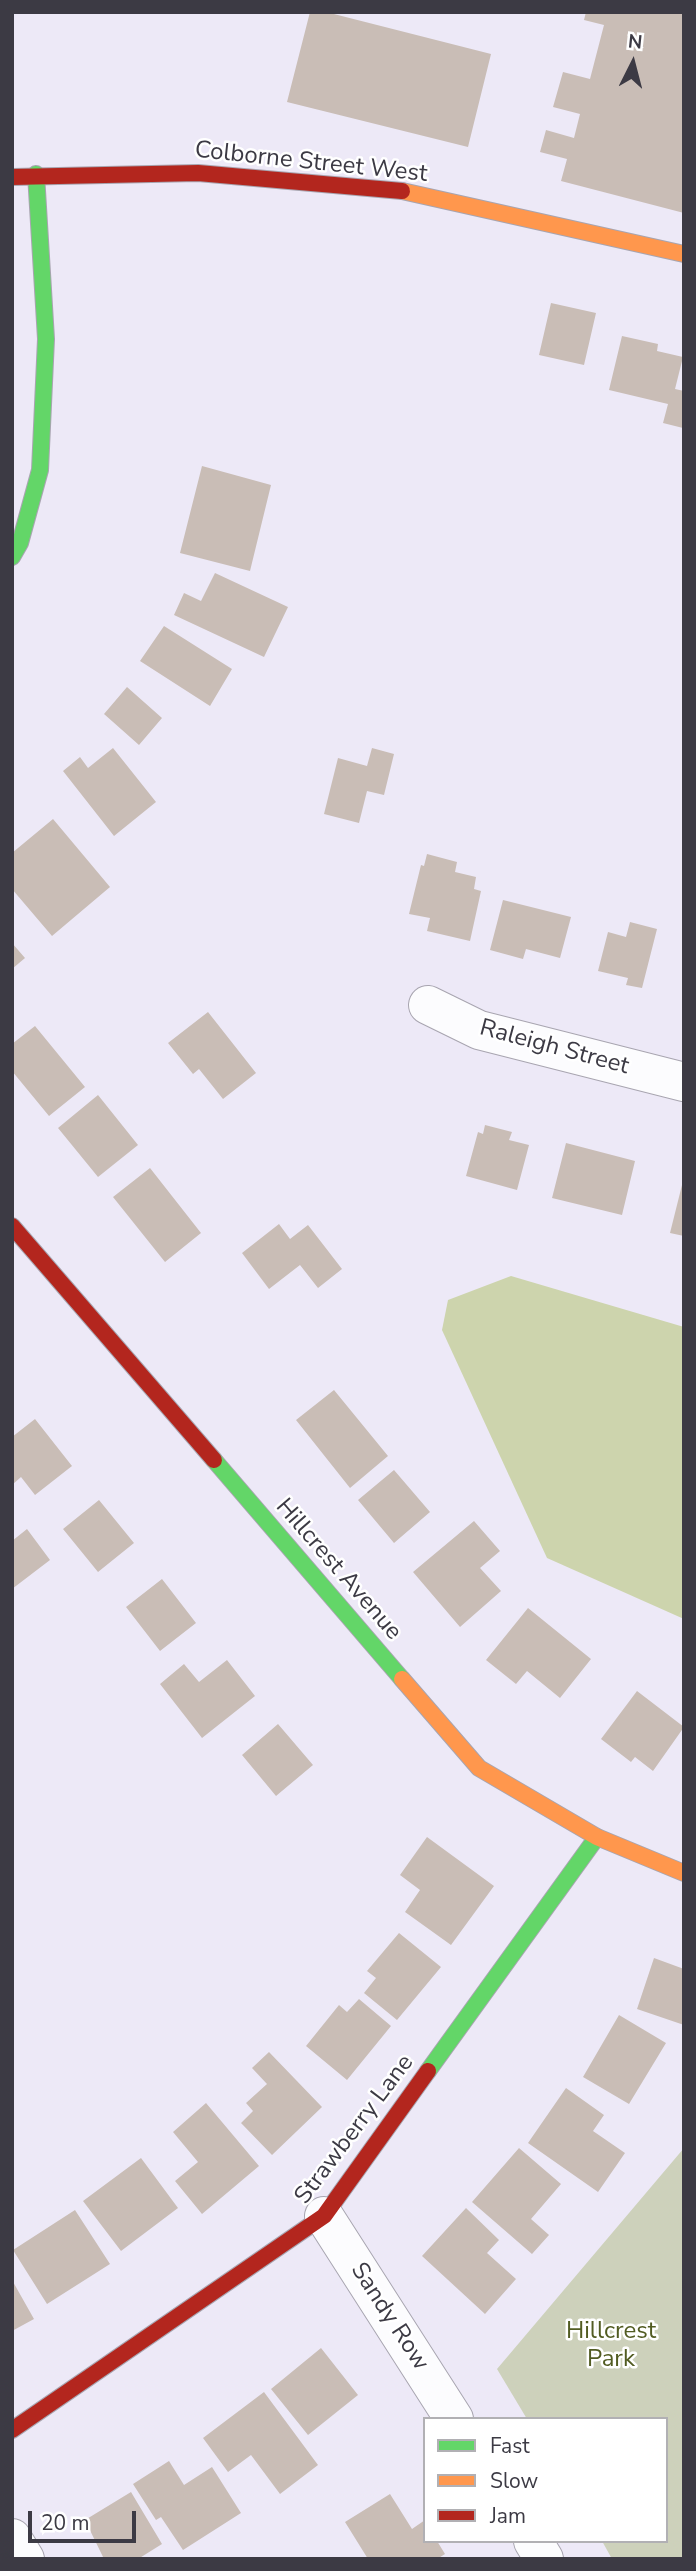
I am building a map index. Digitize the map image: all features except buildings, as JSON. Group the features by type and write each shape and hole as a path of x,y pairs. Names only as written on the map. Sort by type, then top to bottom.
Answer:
{"street":[{"name":"Colborne Street West","path":"12,177 36,174 198,173 402,191 684,254"},
{"path":"12,557 20,543 40,470 46,339 36,174"},
{"name":"Raleigh Street","path":"428,1005 479,1030 684,1082"},
{"name":"Hillcrest Avenue","path":"12,1226 479,1768 597,1836 684,1873"},
{"name":"Strawberry Lane","path":"12,2430 324,2216 597,1836"},
{"name":"Sandy Row","path":"324,2216 453,2417"},
{"path":"12,2538 25,2559"},
{"path":"534,2543 544,2559"}],"green space":[{"path":"511,1276 684,1327 684,1619 547,1558 442,1330 448,1300"},
{"name":"Hillcrest Park","path":"684,2148 684,2559 612,2559 603,2543 668,2543 668,2417 526,2417 497,2369"}],"traffic: fast":[{"path":"12,557 20,543 40,470 46,339 36,174"},
{"path":"214,1460 402,1679"},
{"path":"428,2071 597,1837"}],"traffic: slow":[{"path":"402,191 684,254"},
{"path":"402,1679 479,1768 597,1837 684,1873"}],"traffic: jam":[{"path":"12,177 198,173 402,191"},
{"path":"12,1226 214,1460"},
{"path":"12,2430 324,2216 428,2071"}]}
